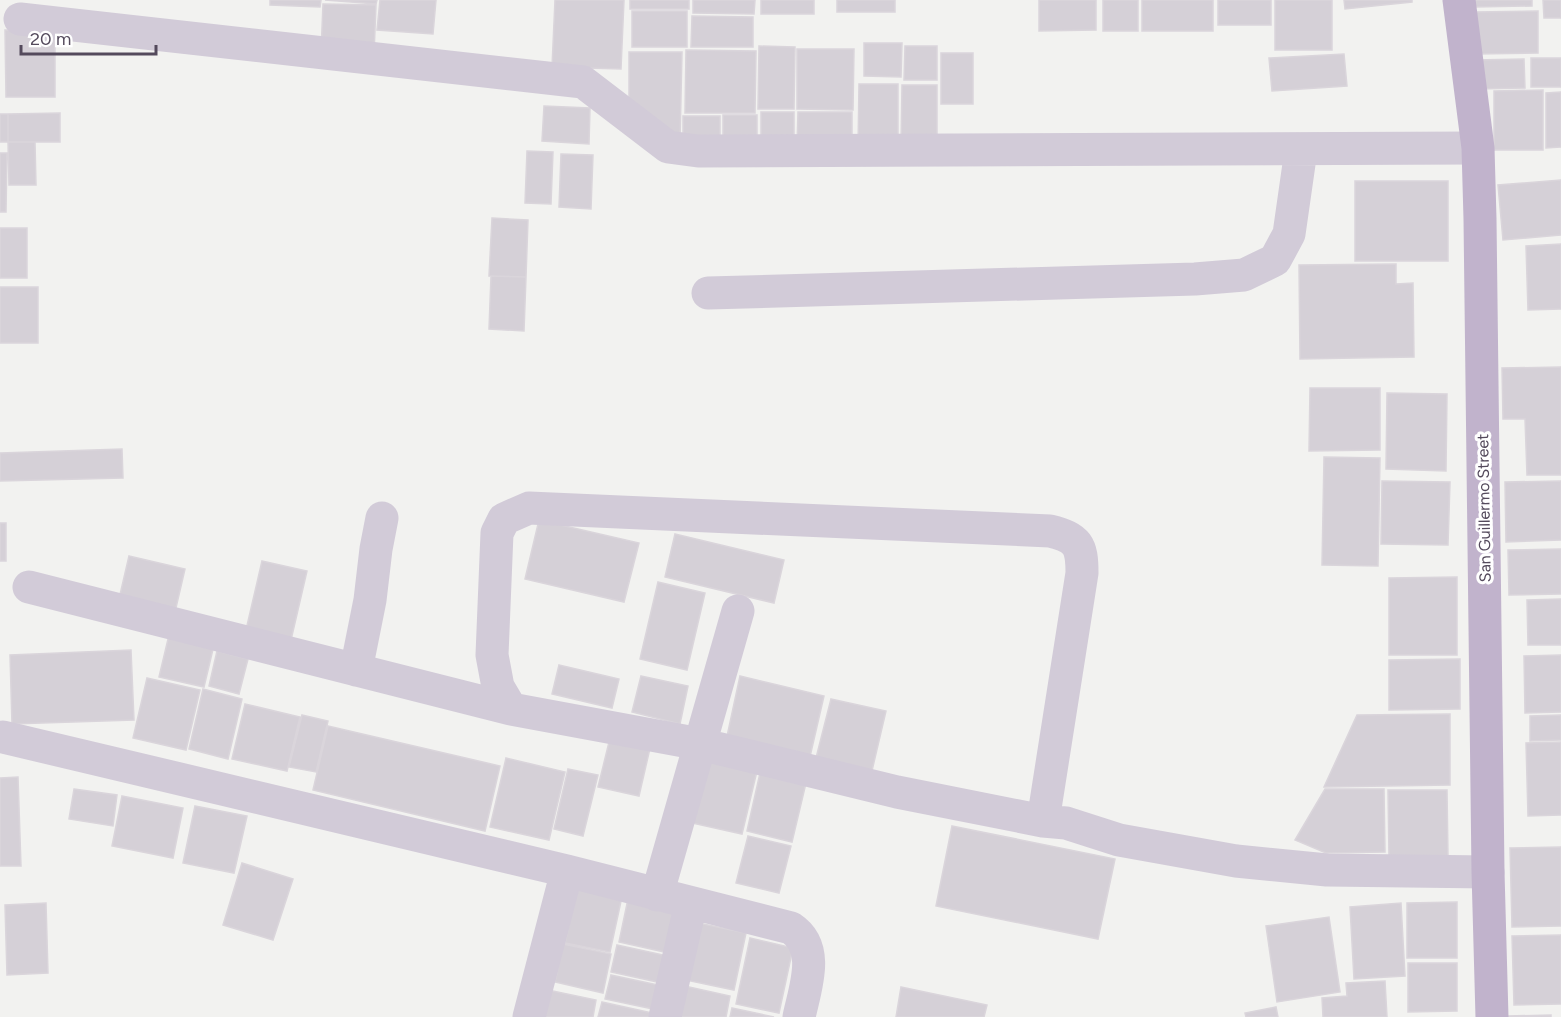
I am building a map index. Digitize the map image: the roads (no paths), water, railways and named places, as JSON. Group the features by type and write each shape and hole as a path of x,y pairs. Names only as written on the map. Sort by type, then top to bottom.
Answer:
{"main road":[{"name":"San Guillermo Street","path":"1459,0 1478,148 1492,1017"}],"street":[{"path":"20,19 583,82 668,147 698,151 1478,148"},
{"path":"708,293 1195,279 1244,275 1275,260 1289,234 1301,150"},
{"path":"511,709 498,687 492,655 497,533 504,519 529,508 1050,531 1067,535 1078,543 1082,557 1082,573 1043,821"},
{"path":"356,670 370,600 382,519"},
{"path":"29,586 511,709 699,744 897,792 1066,824 1119,840 1236,861 1327,870 1488,872"},
{"path":"657,895 738,611"},
{"path":"3,737 567,871 791,928 801,935 807,946 809,958 799,1017"},
{"path":"529,1017 567,871"},
{"path":"665,1017 691,903"}]}
